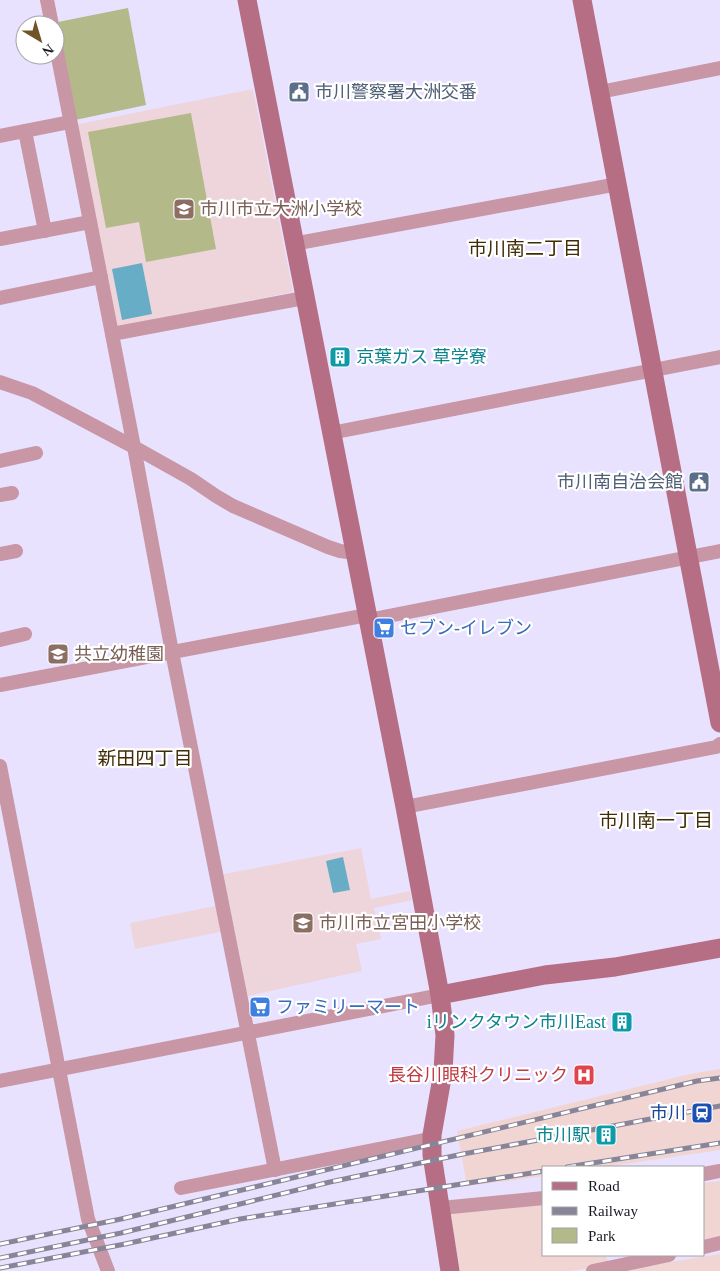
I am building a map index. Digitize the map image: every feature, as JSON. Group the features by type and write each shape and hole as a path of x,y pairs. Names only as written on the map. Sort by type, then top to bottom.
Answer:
{"street":[{"path":"47,0 50,15"},
{"path":"246,0 406,807 440,994 445,1043 443,1072 432,1135 432,1155 450,1271"},
{"path":"582,0 720,723"},
{"path":"59,65 172,652 275,1170"},
{"path":"600,92 720,68"},
{"path":"0,136 70,122"},
{"path":"25,131 45,231"},
{"path":"293,244 618,184"},
{"path":"0,239 90,222"},
{"path":"0,298 101,277"},
{"path":"112,334 304,298"},
{"path":"331,433 720,357"},
{"path":"0,382 32,393 134,447 191,479 233,506 328,547 355,553"},
{"path":"0,461 36,453"},
{"path":"0,554 16,551"},
{"path":"0,685 720,551"},
{"path":"0,640 25,634"},
{"path":"406,807 716,747 720,744"},
{"path":"0,766 88,1218 108,1271"},
{"path":"0,1081 553,973 615,967 720,948"},
{"path":"181,1188 424,1140"},
{"path":"705,1174 720,1171"},
{"path":"441,1208 542,1198"},
{"path":"705,1247 720,1243"},
{"path":"593,1271 615,1264 663,1256"}],"shaded area":[{"name":"市川市立大洲小学校","path":"253,89 293,292 114,328 74,125"},
{"name":"市川市立宮田小学校","path":"361,848 371,899 410,891 412,900 374,908 381,939 356,944 362,971 243,997 219,875"},
{"path":"220,905 225,931 135,949 130,923"},
{"name":"市川駅","path":"720,1069 720,1150 611,1166 542,1166 542,1176 467,1186 457,1131 690,1074"},
{"path":"720,1181 720,1239 705,1242 705,1183"},
{"path":"542,1205 542,1256 606,1256 608,1262 605,1266 570,1271 460,1271 450,1213"},
{"path":"720,1254 720,1271 632,1271 639,1267"}],"green space":[{"path":"128,8 146,105 75,120 65,62 65,21"},
{"path":"191,113 216,249 146,262 139,222 106,228 88,132"}],"water":[{"path":"142,263 152,314 122,320 112,269"},
{"path":"343,857 350,890 333,893 326,861"}],"railway":[{"path":"0,1244 121,1219 697,1081 720,1078"},
{"path":"0,1258 121,1233 330,1182 463,1154 720,1106"},
{"path":"573,1166 720,1143"},
{"path":"0,1268 240,1219 542,1171"}],"place":[{"name":"市川警察署大洲交番","path":"299,92"},
{"name":"市川市立大洲小学校","path":"184,209"},
{"name":"京葉ガス 草学寮","path":"340,357"},
{"name":"市川南自治会館","path":"699,482"},
{"name":"セブン-イレブン","path":"384,628"},
{"name":"共立幼稚園","path":"58,654"},
{"name":"市川市立宮田小学校","path":"303,923"},
{"name":"ファミリーマート","path":"260,1007"},
{"name":"iリンクタウン市川East","path":"622,1022"},
{"name":"長谷川眼科クリニック","path":"584,1075"},
{"name":"市川","path":"702,1113"},
{"name":"市川駅","path":"606,1135"}],"district":[{"name":"市川南二丁目","path":"525,248"},
{"name":"新田四丁目","path":"145,758"},
{"name":"市川南一丁目","path":"656,820"}]}
